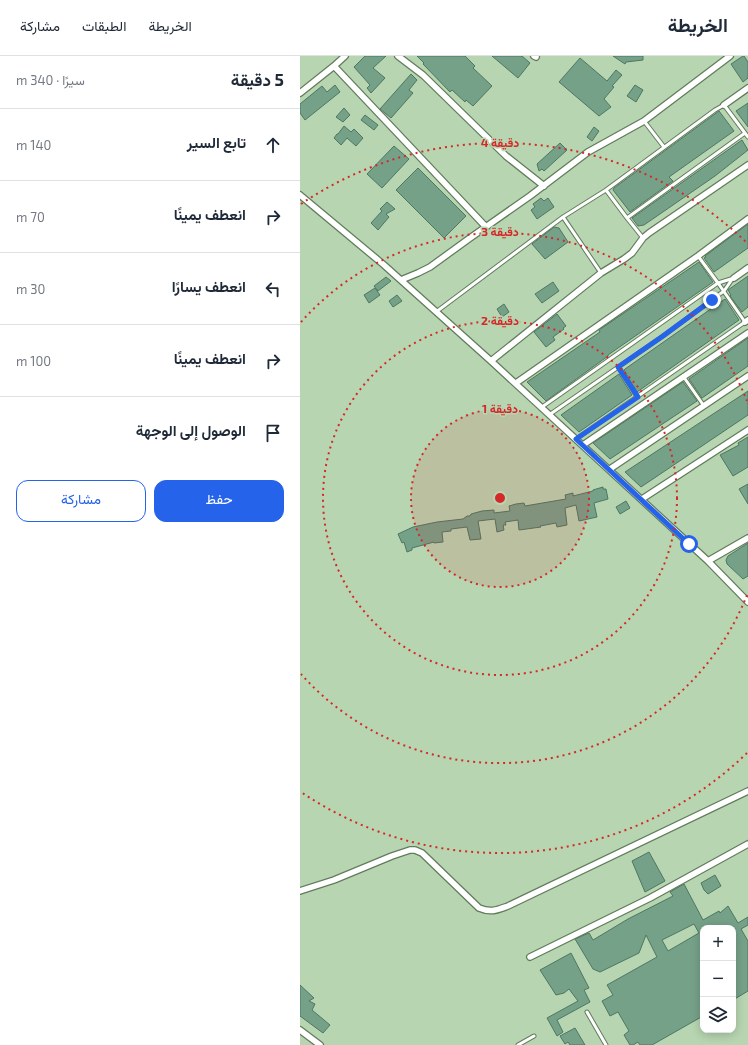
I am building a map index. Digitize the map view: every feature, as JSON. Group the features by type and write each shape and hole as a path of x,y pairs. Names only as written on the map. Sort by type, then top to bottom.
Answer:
{"street":[{"path":"300,93 345,56"},
{"path":"398,56 423,75 506,156 544,186"},
{"path":"400,280 430,267 544,186 588,152 644,121 730,56"},
{"path":"334,66 486,227"},
{"path":"724,106 748,88"},
{"path":"491,361 601,273 632,253 643,238 662,223 748,165"},
{"path":"300,194 384,265 516,383 708,561 748,602"},
{"path":"516,383 698,256 748,219"},
{"path":"734,278 748,268"},
{"path":"582,445 748,333"},
{"path":"610,470 748,376"},
{"path":"642,499 748,430"},
{"path":"708,561 748,538"},
{"path":"300,892 334,880 392,856 410,850 415,850 422,853 479,908 490,911 496,910 515,903 748,791"},
{"path":"530,957 650,898 748,844"},
{"path":"300,1030 320,1045"}],"lane":[{"path":"436,312 563,217 606,190 715,110 724,106 747,135 627,218"},
{"path":"644,121 664,147"},
{"path":"606,190 643,238"},
{"path":"563,217 601,273"},
{"path":"576,439 746,321 698,256"},
{"path":"542,408 718,283 734,278"},
{"path":"549,415 663,336 724,291 734,278"},
{"path":"618,367 638,397"},
{"path":"683,376 704,406"},
{"path":"586,1012 606,1045"},
{"path":"518,1045 534,1036"}],"building":[{"path":"365,56 386,56 373,68 385,78 371,93 367,88 370,85 354,67"},
{"path":"417,56 465,56 475,66 473,68 492,86 473,106 466,100 465,102 452,90 450,92"},
{"path":"492,56 522,56 530,63 518,78"},
{"path":"613,56 643,56 643,60 626,62 625,64"},
{"path":"743,56 748,62 748,78 743,82 731,64"},
{"path":"580,58 607,81 616,70 622,75 612,86 614,87 604,99 611,107 599,116 559,82"},
{"path":"411,74 417,80 409,90 413,93 391,118 380,109"},
{"path":"335,85 340,92 305,120 300,113 300,104 322,86 327,92"},
{"path":"635,85 643,90 636,102 627,96"},
{"path":"748,103 748,127 736,111"},
{"path":"344,108 350,115 343,122 336,117"},
{"path":"719,111 734,131 669,177 673,181 630,212 613,190 614,188"},
{"path":"365,115 378,125 374,130 361,120"},
{"path":"344,126 351,132 354,129 363,138 356,146 347,138 341,145 334,138"},
{"path":"594,127 599,131 592,141 587,137"},
{"path":"742,140 748,150 715,176 644,225 638,226 632,218"},
{"path":"560,143 567,150 544,171 542,169 539,171 537,164"},
{"path":"394,146 409,159 382,188 367,174"},
{"path":"418,168 466,216 444,238 396,190"},
{"path":"541,198 544,201 548,198 554,207 537,219 531,210 535,207 533,204"},
{"path":"387,202 395,209 386,214 389,217 378,230 371,223 382,211 380,209"},
{"path":"748,224 748,248 714,272 704,258 706,257 705,256"},
{"path":"554,227 559,228 568,242 545,259 532,244"},
{"path":"699,262 713,282 608,355 546,401 527,382 600,332 599,330"},
{"path":"748,276 748,307 742,312 730,296 731,295 728,290"},
{"path":"386,277 391,281 378,291 374,286"},
{"path":"553,282 559,291 542,303 535,294"},
{"path":"375,288 380,295 369,303 364,295"},
{"path":"397,295 402,301 393,307 389,301"},
{"path":"725,299 739,320 637,392 624,370"},
{"path":"504,304 509,312 502,317 497,309"},
{"path":"557,314 566,326 553,337 555,340 546,347 534,332"},
{"path":"748,338 748,366 702,398 689,379"},
{"path":"619,374 632,395 579,432 561,415"},
{"path":"683,382 697,401 610,459 593,443"},
{"path":"748,391 748,415 641,487 625,472"},
{"path":"748,437 748,467 733,476 720,455 739,445 738,443"},
{"path":"748,484 748,504 739,489"},
{"path":"603,487 603,489 606,489 608,499 594,503 597,517 579,521 576,505 565,508 567,525 557,527 556,523 519,530 518,520 505,522 506,525 503,525 504,530 497,532 495,519 478,521 481,539 470,540 467,527 451,529 451,531 442,532 443,542 434,542 412,548 412,550 407,552 404,542 402,543 398,534 413,527 463,519 471,514 482,511 494,510 494,513 510,511 509,506 516,504 524,503 525,506 566,499 565,495 573,493 573,496"},
{"path":"626,501 630,508 620,514 616,507"},
{"path":"748,543 748,576 743,579 727,564 726,560 728,556"},
{"path":"649,852 665,881 645,892 632,861"},
{"path":"715,875 721,886 708,894 704,890 701,883"},
{"path":"684,884 703,920 719,911 720,913 728,906 738,923 748,917 748,925 741,929 748,941 748,991 736,998 736,925 700,925 700,1018 652,1045 640,1045 638,1042 630,1045 624,1035 629,1031 618,1012 610,1016 602,1001 613,995 607,985 657,957 646,935 639,953 600,972 593,969 575,939 589,933 593,940 628,919 673,896 670,892","holes":["694,924 699,933 668,951 662,940"]},
{"path":"571,953 589,988 584,990 590,1002 557,1020 563,1032 557,1036 547,1018 578,1001 569,989 564,993 556,995 540,970"},
{"path":"300,985 314,998 309,1001 315,1004 312,1010 330,1025 323,1033 300,1016"},
{"path":"575,1028 585,1045 570,1045 568,1042 565,1044 560,1036"}],"route":[{"path":"689,544 576,439 638,397 618,367 712,300"}]}
